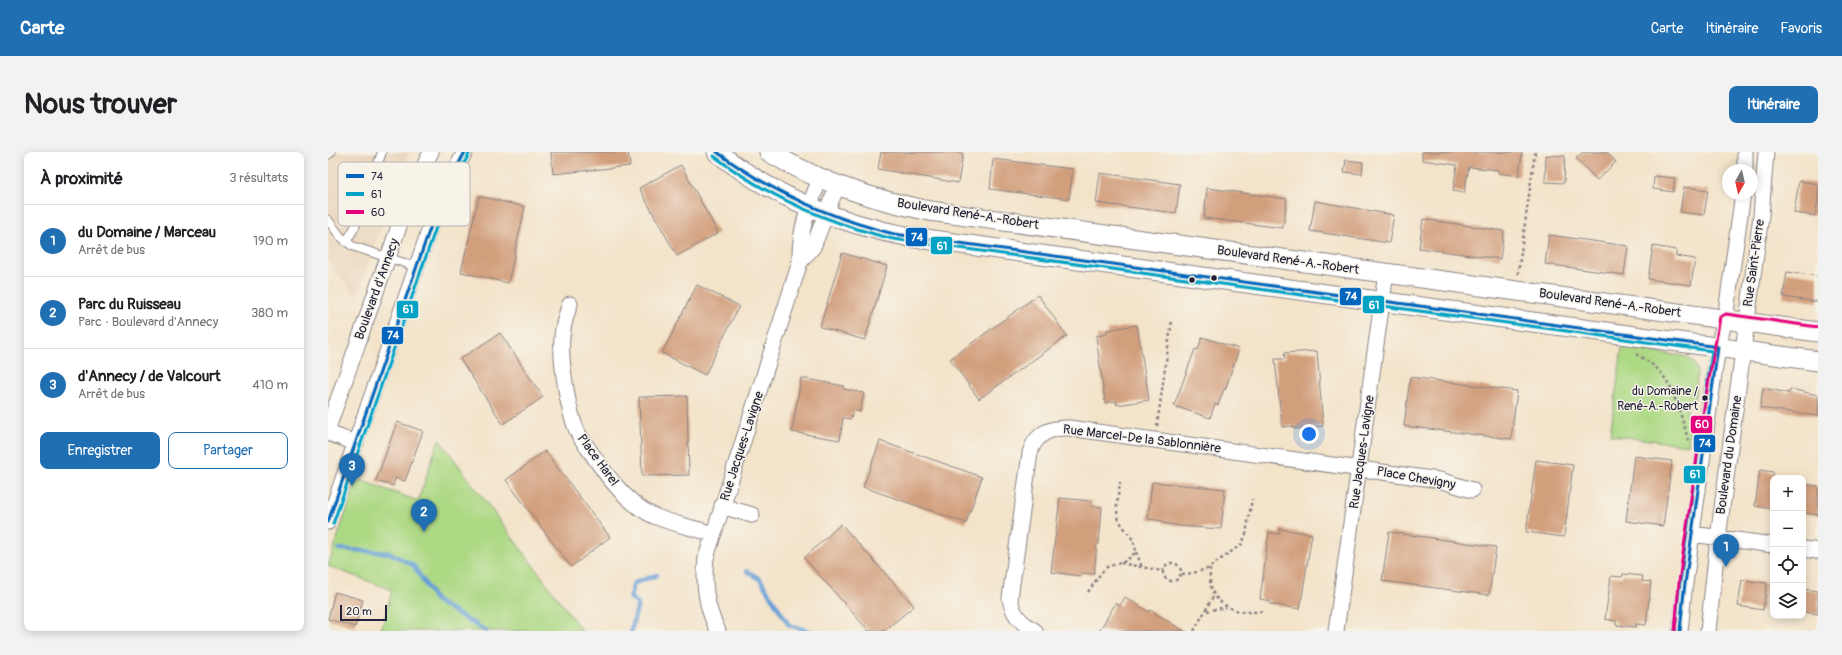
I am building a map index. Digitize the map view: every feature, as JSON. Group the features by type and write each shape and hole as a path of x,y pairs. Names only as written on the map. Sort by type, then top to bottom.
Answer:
{"street":[{"name":"Boulevard d'Annecy","path":"426,162 431,152"},
{"path":"460,162 465,152"},
{"path":"717,152 767,186 826,214 866,228 910,237 1818,361"},
{"name":"Boulevard René-A.-Robert","path":"769,152 820,179 837,186 893,203 930,210 1818,332"},
{"path":"1745,152 1745,164"},
{"name":"Rue Saint-Pierre","path":"1744,351 1746,323 1764,188 1766,152"},
{"name":"Rue Jacques-Lavigne","path":"718,631 708,608 704,582 706,558 800,262 799,242 808,206 820,179"},
{"name":"Rue Jacques-Lavigne","path":"800,262 813,247 837,186"},
{"name":"Rue Saint-Pierre","path":"1718,347 1725,319 1742,200"},
{"name":"Boulevard d'Annecy","path":"328,428 399,226"},
{"path":"328,522 432,226"},
{"name":"Rue Jacques-Lavigne","path":"1336,631 1360,468 1386,273"},
{"name":"Place Harel","path":"570,304 563,327 562,350 570,408 575,425 580,435 620,490 636,504 654,515 713,534"},
{"name":"Boulevard du Domaine","path":"1680,631 1718,347"},
{"name":"Boulevard du Domaine","path":"1708,631 1718,538 1744,351"},
{"name":"Rue Marcel-De la Sablonnière","path":"1035,631 1018,619 1010,598 1029,461 1034,442 1043,433 1060,428 1360,468"},
{"path":"328,432 356,443"},
{"name":"Place Chevigny","path":"1360,468 1439,480 1472,490"},
{"path":"722,506 752,516"},
{"path":"1692,534 1770,545"},
{"path":"1806,549 1818,551"}],"lane":[{"path":"328,155 331,152"},
{"path":"378,162 382,152"},
{"path":"328,220 346,242 352,246 417,267"},
{"path":"346,242 355,226"}],"path":[{"path":"1517,278 1535,152"},
{"path":"1155,440 1172,319"},
{"path":"1633,353 1650,363 1666,380 1690,446"},
{"path":"1120,482 1116,510 1118,518 1131,535 1142,567"},
{"path":"1182,574 1193,574 1210,567 1242,544 1246,534 1252,499"},
{"path":"1088,592 1107,567 1126,561 1136,552"},
{"path":"1120,563 1162,570 1172,562 1178,564 1182,574"},
{"path":"1210,567 1211,585 1214,595 1226,607"},
{"path":"1162,570 1164,577 1173,582 1178,580 1182,574"},
{"path":"1194,631 1207,611 1214,595"},
{"path":"1207,611 1226,607 1251,613 1263,611"}],"shaded area":[{"path":"328,152 410,152 405,162 338,162 338,226 381,226 357,297 328,262"}],"green space":[{"path":"1622,348 1682,356 1689,359 1693,363 1696,368 1697,380 1694,401 1688,400 1686,418 1691,419 1688,445 1610,435"},
{"path":"439,439 582,631 381,631 392,590 328,566 357,479 418,501"}],"building":[{"path":"551,152 628,152 630,166 553,174"},
{"path":"881,152 954,152 963,154 958,183 878,169"},
{"path":"1422,152 1522,152 1519,176 1498,173 1499,170 1469,167 1464,193 1453,191 1457,165 1422,160"},
{"path":"1583,152 1607,152 1616,162 1597,180 1576,158"},
{"path":"1546,155 1565,156 1564,183 1545,182"},
{"path":"993,159 1073,169 1069,199 990,189"},
{"path":"1346,160 1363,162 1362,174 1344,172"},
{"path":"681,165 718,233 677,256 639,188"},
{"path":"1100,173 1180,184 1176,213 1096,203"},
{"path":"1654,176 1675,178 1673,192 1653,189"},
{"path":"1799,181 1818,184 1818,200 1815,216 1794,213"},
{"path":"1684,187 1708,190 1704,215 1680,212"},
{"path":"1207,188 1287,199 1283,228 1204,218"},
{"path":"479,196 525,207 508,283 461,272"},
{"path":"1315,201 1394,215 1389,243 1310,231"},
{"path":"1423,219 1504,231 1500,259 1419,248"},
{"path":"1549,235 1628,246 1624,275 1545,264"},
{"path":"1653,246 1676,250 1676,256 1695,259 1691,285 1648,279"},
{"path":"842,253 887,266 865,340 820,327"},
{"path":"1787,272 1818,276 1818,302 1783,297"},
{"path":"697,285 739,306 705,375 662,353"},
{"path":"1038,295 1067,336 979,399 950,359"},
{"path":"1137,325 1149,400 1117,405 1116,401 1105,403 1096,336 1107,334 1107,330"},
{"path":"500,333 543,397 503,424 460,359"},
{"path":"1202,337 1239,349 1225,390 1224,389 1218,405 1215,404 1210,418 1174,406 1195,349 1198,350"},
{"path":"1317,351 1323,426 1294,429 1293,426 1282,427 1275,359 1285,359 1284,353"},
{"path":"1410,377 1517,391 1511,439 1404,426"},
{"path":"801,378 844,386 843,389 864,393 860,412 853,410 851,419 843,418 840,440 792,432"},
{"path":"1763,388 1789,393 1790,389 1818,395 1818,416 1760,408"},
{"path":"687,396 689,475 642,476 639,397"},
{"path":"397,422 423,431 405,481 395,478 393,486 376,481"},
{"path":"880,441 982,477 966,523 863,487"},
{"path":"545,451 610,537 571,567 506,480"},
{"path":"1634,456 1672,461 1663,526 1626,521"},
{"path":"1536,460 1573,465 1564,537 1526,532"},
{"path":"1760,470 1773,472 1773,475 1770,475 1770,508 1755,506"},
{"path":"1152,482 1225,489 1221,529 1180,526 1163,523 1163,521 1148,519"},
{"path":"1806,484 1818,486 1818,515 1806,513"},
{"path":"1060,498 1092,501 1091,506 1102,507 1099,544 1097,544 1094,574 1081,573 1081,576 1051,572"},
{"path":"841,524 914,606 884,631 869,631 804,558"},
{"path":"1280,529 1312,534 1300,609 1270,604 1270,601 1260,599 1269,532 1279,534"},
{"path":"1389,532 1496,547 1489,595 1382,581"},
{"path":"1623,574 1643,576 1642,581 1651,582 1646,625 1636,624 1636,627 1616,625 1616,621 1605,619 1611,576 1622,577"},
{"path":"1742,580 1767,583 1763,610 1738,606"},
{"path":"1806,589 1818,591 1818,614 1806,612"},
{"path":"335,592 363,600 355,627 328,619"},
{"path":"1125,597 1149,612 1150,610 1184,631 1099,631 1116,603 1120,606"}],"waterway":[{"path":"339,549 390,553 413,565 436,601 486,631"},
{"path":"747,571 760,579 789,625 809,631"},
{"path":"631,631 638,604 630,597 634,583 657,575"}],"transit line":[{"name":"74","path":"460,162 465,152"},
{"name":"74","path":"717,152 758,179 801,202 824,212 870,228 894,234 1718,347 1684,591 1680,631"},
{"name":"61","path":"465,162 469,154"},
{"name":"61","path":"714,156 755,184 799,207 845,225 893,239 1712,351 1679,590 1675,631"},
{"name":"74","path":"328,522 431,226"},
{"name":"61","path":"333,524 437,226"},
{"name":"60","path":"1675,631 1679,581 1704,408 1720,317 1726,314 1818,327"}],"place":[{"name":"du Domaine / René-A.-Robert","path":"1705,398"},
{"name":"d'Annecy / de Valcourt","path":"352,486"},
{"name":"Parc du Ruisseau","path":"424,532"},
{"name":"du Domaine / Marceau","path":"1726,567"}]}
